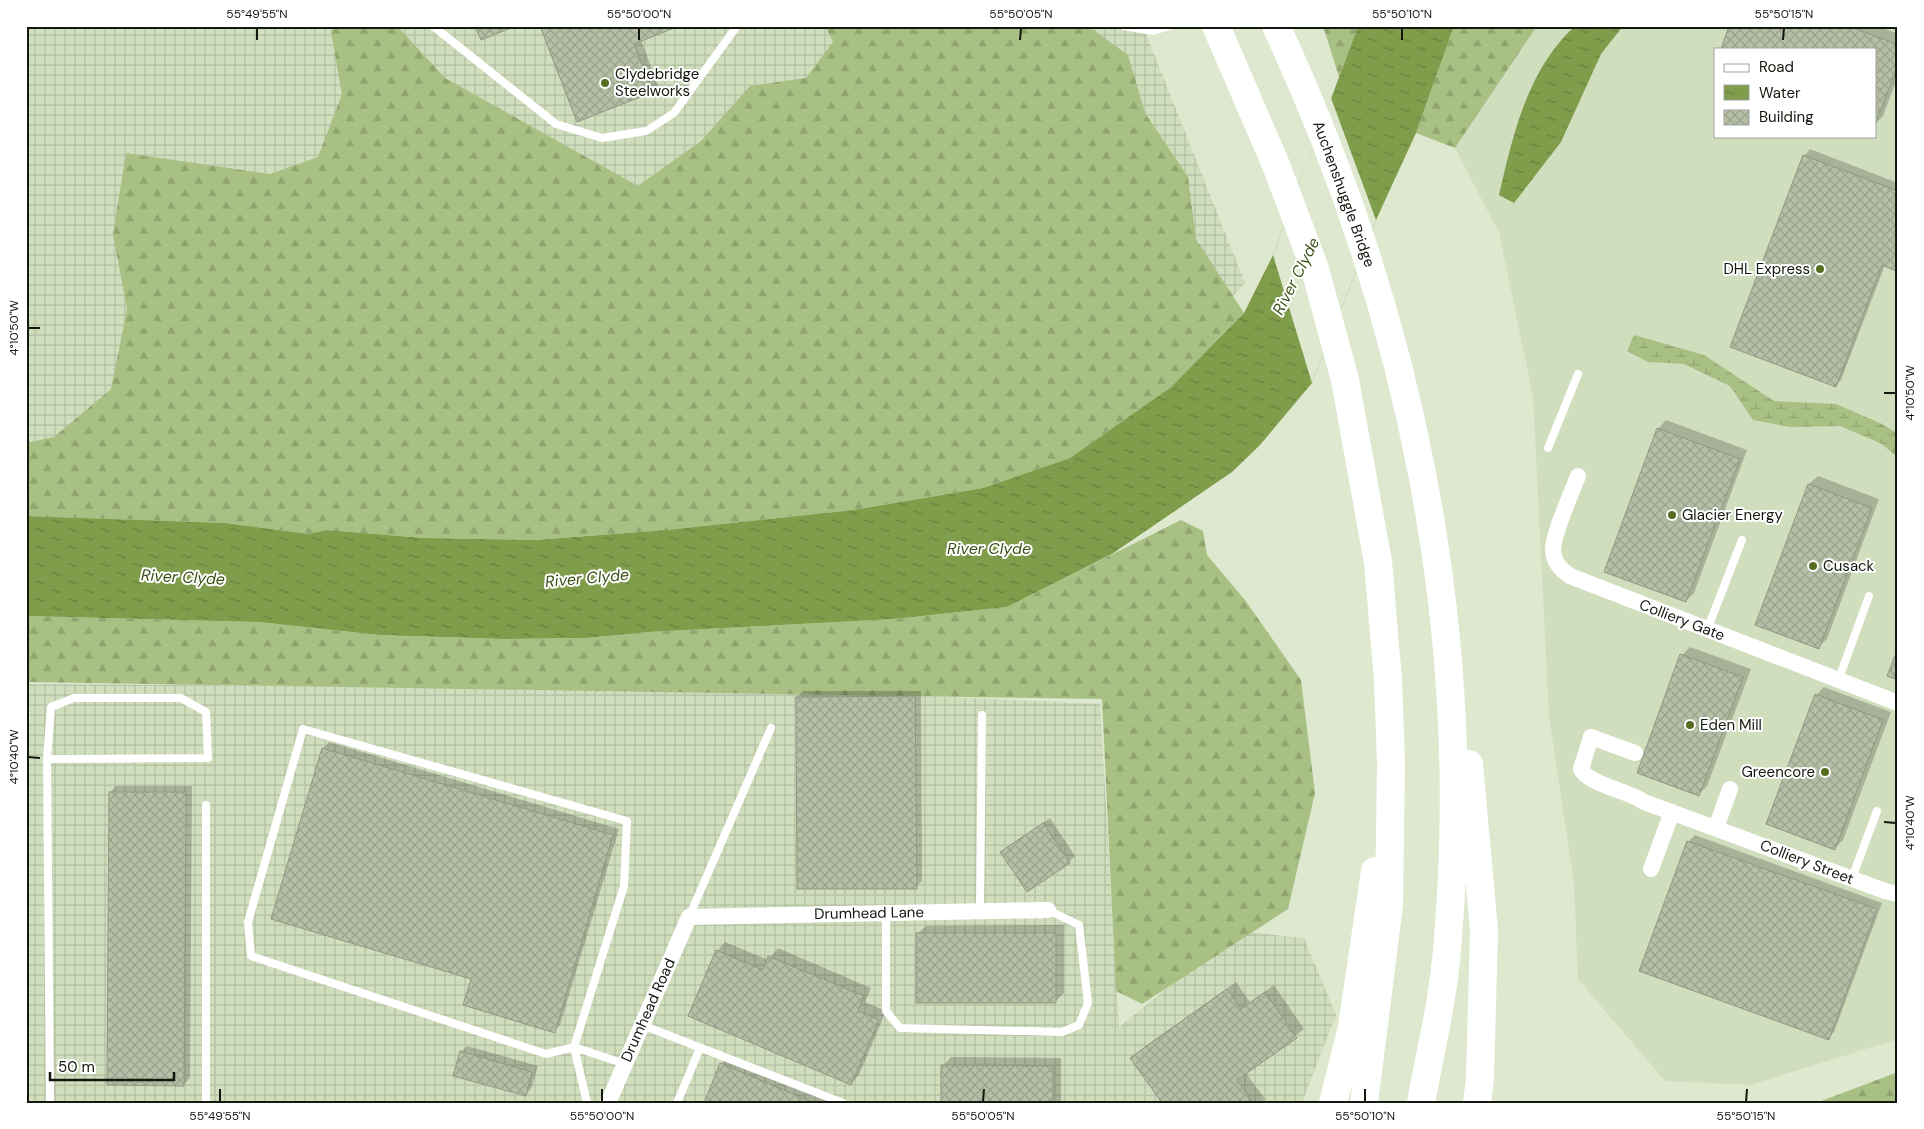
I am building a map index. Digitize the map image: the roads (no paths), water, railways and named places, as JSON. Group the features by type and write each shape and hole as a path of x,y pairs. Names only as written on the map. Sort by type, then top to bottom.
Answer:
{"highway":[{"path":"1216,26 1276,165 1315,268 1345,380 1378,562 1388,680 1391,762 1389,904 1364,1103"},
{"name":"Auchenshuggle Bridge","path":"1276,26 1307,94 1346,192 1380,295 1418,448 1446,619"},
{"path":"1421,1103 1447,951 1455,776 1446,619"},
{"path":"1446,619 1472,787 1484,930 1480,1079 1477,1103"},
{"path":"1333,1103 1352,1027 1391,762"}],"street":[{"name":"Colliery Gate","path":"1578,476 1553,549 1557,565 1562,571 1570,576 1707,630 1898,703"},
{"name":"Colliery Street","path":"1635,753 1591,737 1581,769 1587,778 1672,812 1885,891 1898,894"},
{"path":"1716,828 1730,789"},
{"path":"1651,868 1672,812"},
{"name":"Drumhead Lane","path":"689,917 1048,910"},
{"name":"Drumhead Road","path":"608,1103 689,917"}],"lane":[{"path":"433,26 556,124 602,138 646,131 674,113 738,26"},
{"path":"1124,26 1153,31 1169,26"},
{"path":"1548,448 1578,374"},
{"path":"1707,630 1742,540"},
{"path":"1838,681 1869,596"},
{"path":"47,759 208,758 206,712 181,698 74,698 51,707 47,759 50,1103"},
{"path":"980,911 982,715"},
{"path":"689,917 771,728"},
{"path":"587,1103 574,1047 624,886 627,821 304,729 248,922 250,956 546,1054 574,1047 625,1064"},
{"path":"206,805 206,1103"},
{"path":"1852,878 1878,811"},
{"path":"886,913 886,1011 900,1028 1062,1032 1079,1025 1088,1003 1079,925 1048,910"},
{"path":"642,1025 843,1103"},
{"path":"677,1103 700,1048"}],"water":[{"name":"River Clyde","path":"1358,26 1454,26 1416,133 1376,220 1312,383 1260,445 1232,472 1112,554 1007,607 894,619 649,632 587,638 503,639 379,635 259,622 26,616 26,516 226,523 309,534 326,530 424,538 535,540 666,530 853,510 983,488 1070,458 1171,387 1244,313 1273,255"},
{"path":"1575,26 1623,26 1601,54 1561,142 1514,203 1499,195 1510,149 1524,104 1545,63 1559,43"}],"place":[{"name":"Clydebridge Steelworks","path":"605,83"},
{"name":"DHL Express","path":"1820,269"},
{"name":"Glacier Energy","path":"1672,515"},
{"name":"Cusack","path":"1813,566"},
{"name":"Eden Mill","path":"1690,725"},
{"name":"Greencore","path":"1825,772"}]}
